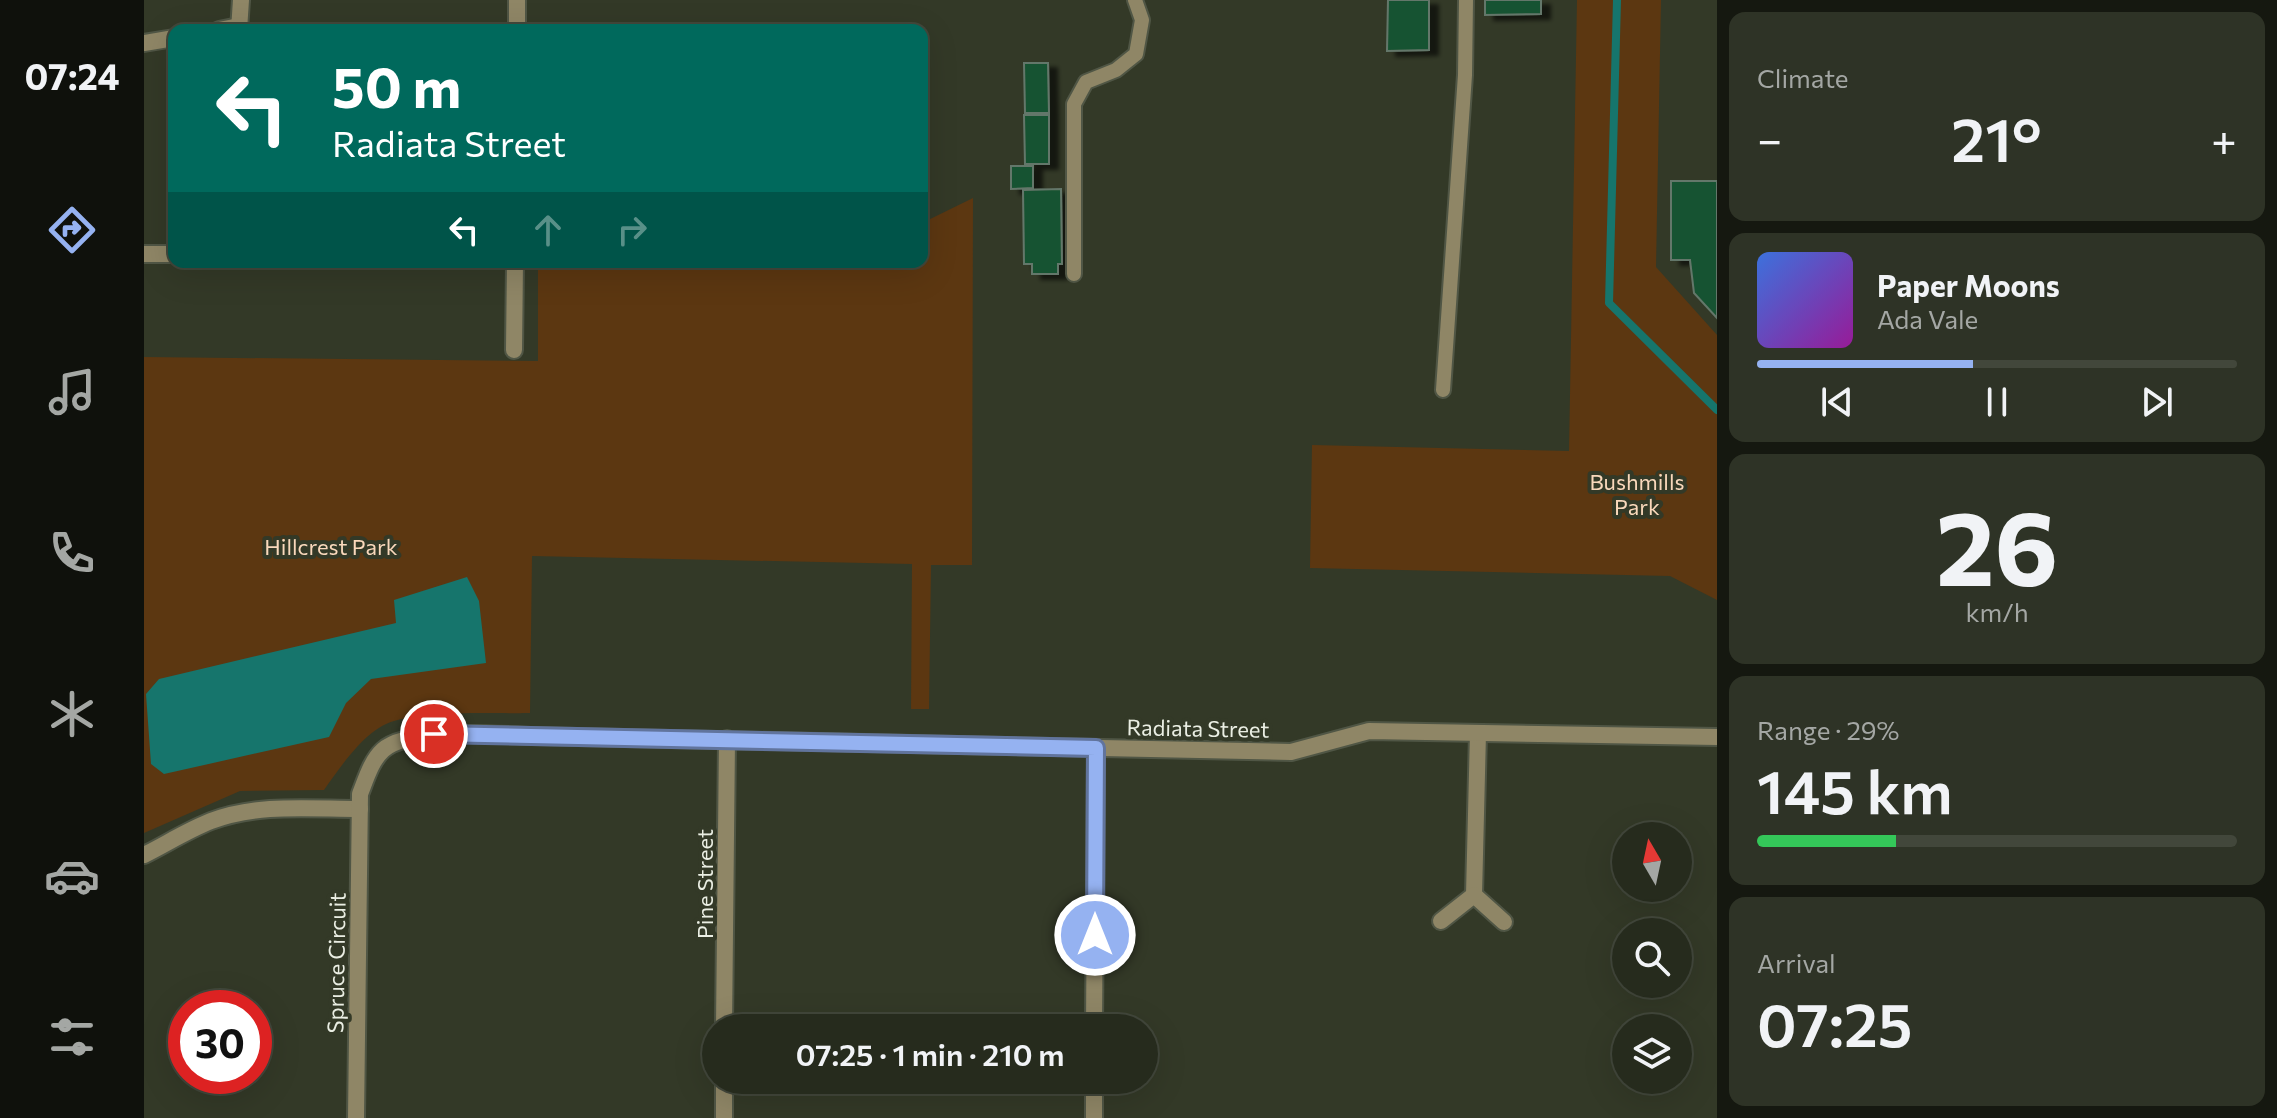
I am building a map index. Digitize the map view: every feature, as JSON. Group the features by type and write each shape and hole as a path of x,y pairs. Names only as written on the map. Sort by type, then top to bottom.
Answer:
{"street":[{"path":"239,24 241,0"},
{"path":"517,0 517,24"},
{"path":"144,43 168,39"},
{"path":"144,254 168,254"},
{"path":"514,350 515,268"},
{"name":"Radiata Street","path":"531,736 1291,752 1369,731 1717,737"},
{"path":"1478,733 1474,895 1504,922"},
{"name":"Spruce Circuit","path":"356,1118 360,794 370,768 384,748 406,739 434,734 531,736"},
{"name":"Pine Street","path":"724,1014 727,739"},
{"path":"1094,1014 1096,748"},
{"path":"144,855 211,822 239,813 280,808 360,809"},
{"path":"1441,921 1474,895"},
{"path":"724,1094 724,1118"},
{"path":"1094,1094 1094,1118"}],"lane":[{"path":"1074,274 1074,104 1086,82 1116,70 1136,54 1142,20 1135,0"},
{"path":"1443,390 1465,75 1466,0"}],"green space":[{"name":"Bushmills Park","path":"1577,0 1661,0 1656,267 1717,335 1717,600 1670,576 1310,568 1312,445 1569,451"},
{"name":"Hillcrest Park","path":"973,198 972,565 931,565 929,709 911,709 912,564 532,556 530,713 433,715 395,721 366,738 324,790 240,791 144,833 144,357 538,361 538,268 928,268 928,220"}],"water":[{"path":"467,577 479,601 486,663 371,679 346,703 329,737 164,774 151,764 146,694 159,679 396,623 394,600"}],"building":[{"path":"1388,0 1429,0 1429,50 1387,51"},
{"path":"1485,0 1541,0 1541,14 1485,15"},
{"path":"1024,63 1048,63 1049,113 1025,113"},
{"path":"1024,115 1049,115 1049,164 1025,164"},
{"path":"1011,166 1033,166 1033,188 1011,189"},
{"path":"1671,181 1717,181 1717,318 1694,293 1690,260 1671,260"},
{"path":"1061,189 1062,264 1058,264 1058,274 1032,274 1032,264 1024,264 1023,190"}],"waterway":[{"path":"1617,0 1609,303 1717,410"}],"route":[{"path":"434,734 1096,748 1095,935"}]}
